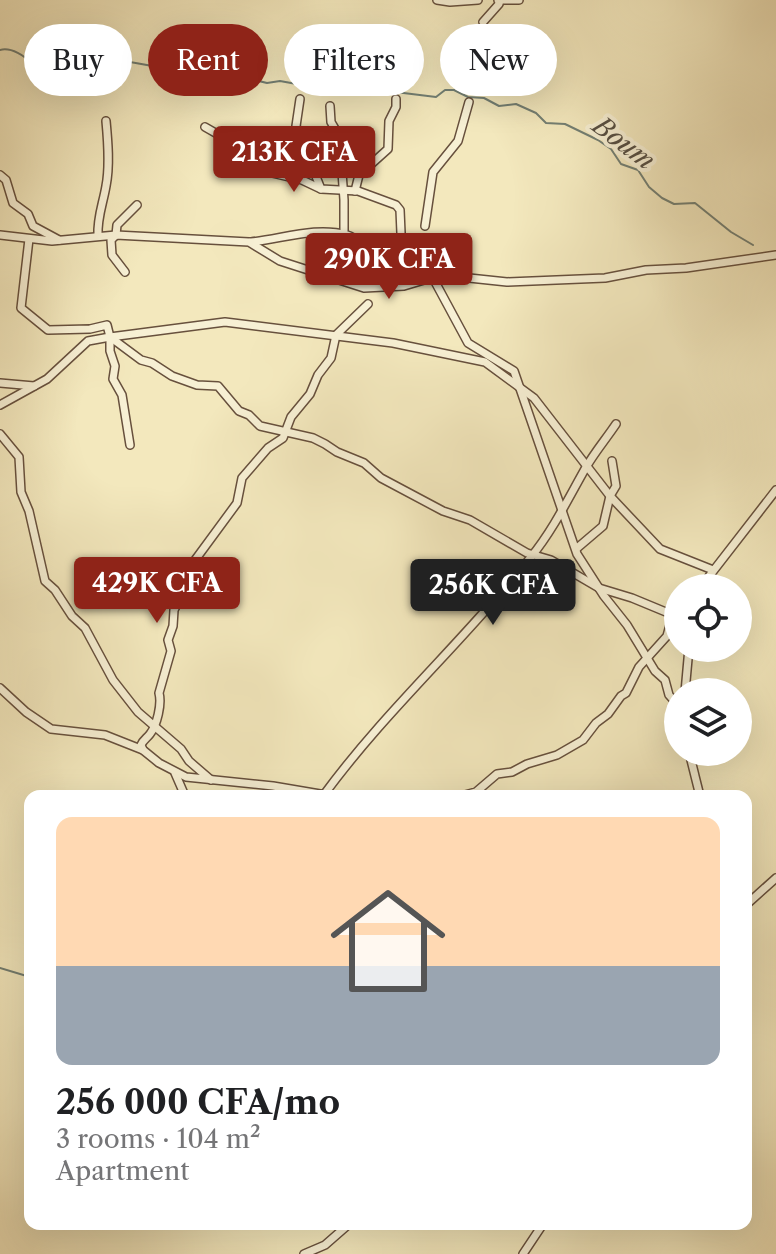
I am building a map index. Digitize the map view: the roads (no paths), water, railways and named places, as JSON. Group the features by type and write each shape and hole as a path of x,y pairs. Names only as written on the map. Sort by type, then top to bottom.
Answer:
{"street":[{"path":"437,0 478,0"},
{"path":"483,22 499,0 519,0"},
{"path":"300,99 296,126 321,189"},
{"path":"355,191 356,181 365,167 377,161 388,149 389,121 396,107 396,99"},
{"path":"425,226 433,172 458,141 469,102"},
{"path":"330,106 331,122 338,134 344,234"},
{"path":"98,236 98,212 108,169 106,121"},
{"path":"205,127 247,151 251,159 272,173 302,180 321,189 355,191 396,205 400,210 401,233"},
{"path":"0,175 6,180 13,203 28,214 33,226 59,240"},
{"path":"125,272 112,255 111,240 116,235 117,225 137,205"},
{"path":"0,235 59,240 116,235 249,242 296,234 344,234 368,249 376,248"},
{"path":"29,239 21,308 48,330 90,329 107,325 115,366 113,379 122,395 130,445"},
{"path":"249,242 280,261 364,288 404,286 441,275 507,282 605,278 646,270 686,268 776,255"},
{"path":"433,278 468,343 514,371 576,549 655,671 664,679"},
{"path":"143,750 141,745 151,733 161,698 159,693 171,651 168,640 174,610 183,593 187,571 237,503 242,478 268,448 283,438 291,417 310,394 318,375 331,358 336,335 368,304"},
{"path":"0,405 35,386 88,341 225,322 408,346 485,362 534,398 610,496 660,549 713,570"},
{"path":"110,337 141,360 172,376 197,385 218,386 239,411 249,415 260,426 313,438 364,463 381,478 421,500 470,520 533,555 551,560 599,588 664,612"},
{"path":"0,383 35,386"},
{"path":"328,790 368,739 533,555 616,424"},
{"path":"0,434 19,457 23,501 29,511 45,581 85,628 120,689 143,717 211,780"},
{"path":"576,549 603,526 610,496 616,486 612,461"},
{"path":"710,574 776,490"},
{"path":"478,790 497,774 512,772 557,755 583,740 626,693 639,667 664,639"},
{"path":"0,688 26,712 51,729 105,735 143,750 186,777 286,790"},
{"path":"692,766 698,790"},
{"path":"174,772 182,790"},
{"path":"752,900 776,878"},
{"path":"304,1254 325,1245 342,1230"},
{"path":"523,1254 539,1230"}],"waterway":[{"name":"Boum","path":"0,50 18,53 31,64 62,64 80,69 111,53 121,55 130,62 195,71 201,75 213,74 226,81 238,76 267,83 309,83 342,92 371,89 436,97 445,90 454,90 468,97 484,98 499,106 516,104 536,113 546,123 565,124 598,140 611,149 621,164 638,170 649,187 662,198 674,204 695,203 753,245"},
{"path":"0,968 24,975"}]}
